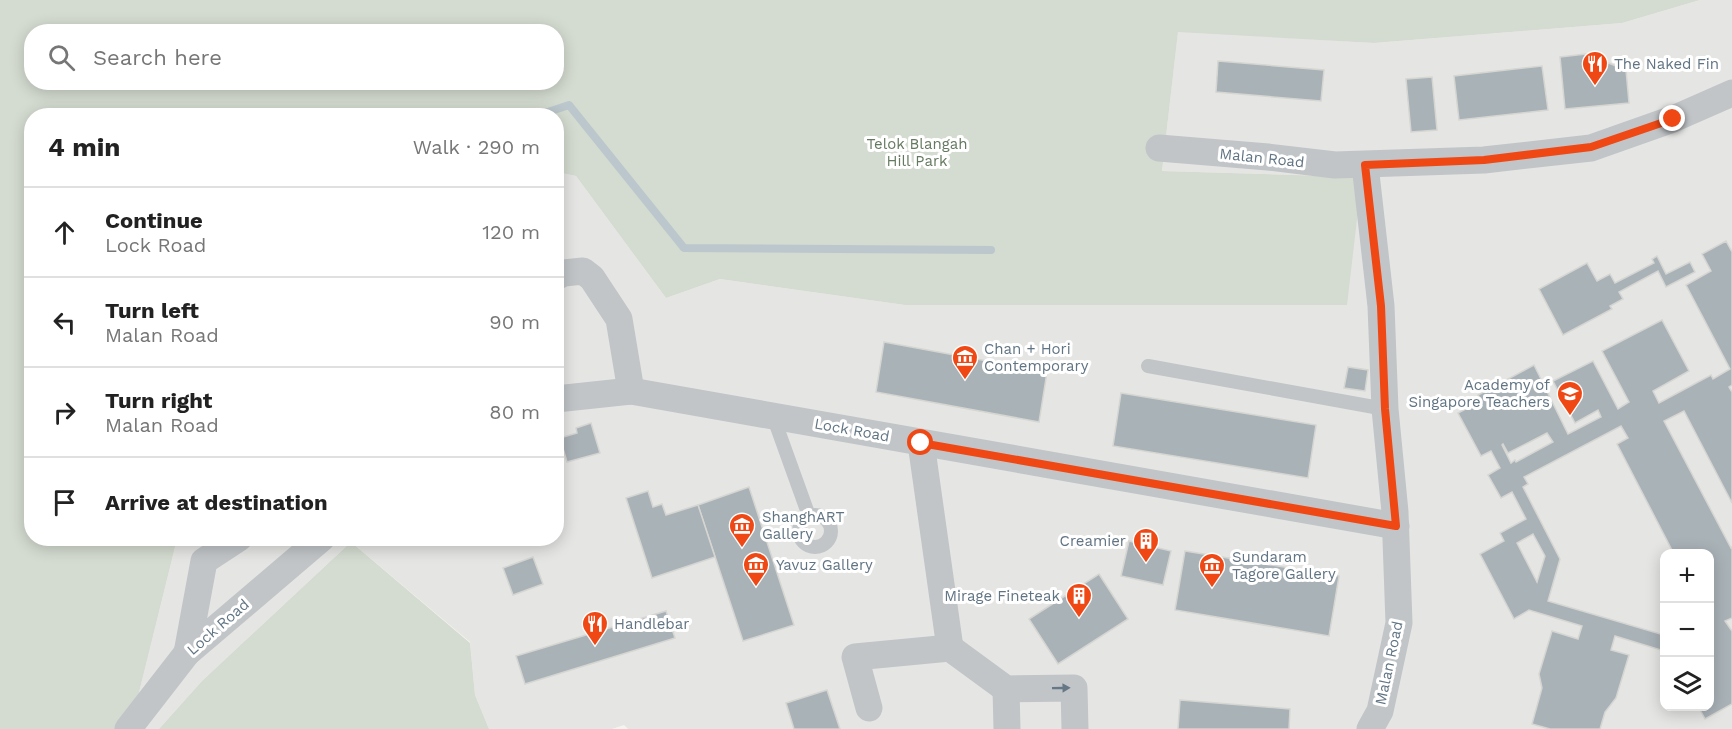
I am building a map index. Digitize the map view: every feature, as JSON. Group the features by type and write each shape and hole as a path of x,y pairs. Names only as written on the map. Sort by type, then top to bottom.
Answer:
{"street":[{"name":"Malan Road","path":"1159,148 1335,165 1484,160 1591,147 1673,119 1732,93"},
{"name":"Malan Road","path":"1365,165 1381,306 1385,409 1396,526 1399,623 1380,711 1370,729"},
{"path":"564,273 583,271 591,278 619,320 631,391"},
{"name":"Lock Road","path":"564,398 631,391 1396,526"},
{"path":"921,443 950,648"},
{"path":"187,653 204,561 227,546"},
{"name":"Lock Road","path":"128,729 187,653 313,546"},
{"path":"869,708 855,657 950,648 1006,689 1074,688 1075,729"},
{"path":"1006,689 1007,729"}],"lane":[{"path":"1148,366 1385,409"},
{"path":"773,416 809,516"}],"shaded area":[{"path":"1700,0 1732,0 1732,729 628,729 624,725 612,729 489,729 475,695 470,642 356,546 564,546 564,173 576,176 666,298 720,279 905,305 1346,305 1362,177 1162,171 1178,31 1374,43 1622,23"},
{"path":"175,546 347,546 202,681 159,729 130,729"}],"green space":[{"name":"Telok Blangah Hill Park","path":"0,0 1700,0 1622,23 1374,43 1178,32 1162,171 1362,177 1347,305 905,305 720,279 666,298 576,176 564,173 564,108 24,108 24,546 175,546 130,729 0,729"},
{"path":"347,546 356,546 470,643 475,695 489,729 159,729 202,681"}],"building":[{"name":"The Naked Fin","path":"1586,54 1626,70 1629,103 1565,109 1560,57"},
{"path":"1218,61 1324,70 1321,101 1216,92"},
{"path":"1542,66 1548,110 1459,120 1454,76"},
{"path":"1432,77 1437,130 1411,132 1406,79"},
{"path":"1726,241 1732,252 1732,385 1729,387 1732,392 1732,503 1684,411 1664,421 1732,547 1732,618 1725,621 1732,631 1732,704 1705,719 1701,711 1714,711 1714,549 1671,549 1617,444 1628,438 1621,426 1524,477 1528,484 1523,487 1560,559 1548,601 1660,634 1660,650 1615,636 1611,650 1629,655 1616,698 1605,712 1600,729 1550,729 1532,724 1542,688 1539,674 1552,631 1578,639 1582,626 1529,610 1514,619 1480,554 1504,541 1500,533 1526,519 1512,492 1501,498 1488,475 1500,468 1491,451 1481,456 1458,413 1481,401 1478,395 1534,365 1568,434 1601,417 1598,410 1575,423 1553,381 1593,361 1618,409 1629,402 1602,351 1662,320 1689,371 1653,391 1659,403 1711,375 1713,379 1730,369 1686,285 1711,271 1702,254","holes":["1547,433 1553,442 1511,463 1502,445 1508,453","1533,534 1545,556 1537,582 1517,543"]},
{"path":"1657,256 1666,274 1690,262 1695,272 1666,287 1658,271 1619,292 1623,299 1610,306 1612,309 1563,335 1539,289 1587,263 1597,281 1610,274 1615,283 1654,263 1652,259"},
{"path":"884,342 1047,372 1039,422 876,392"},
{"path":"1348,367 1368,370 1365,391 1344,388"},
{"path":"1121,393 1316,425 1308,478 1113,446"},
{"path":"591,423 600,453 567,462 564,437 577,433 576,428"},
{"path":"749,487 794,625 743,641 698,505"},
{"path":"648,491 653,507 662,504 666,515 698,505 715,557 652,578 626,498"},
{"name":"Creamier","path":"1129,541 1171,551 1163,585 1121,576"},
{"path":"1185,551 1339,576 1329,636 1175,610"},
{"path":"533,557 543,584 513,595 503,568"},
{"name":"Mirage Fineteak","path":"1099,574 1128,619 1058,664 1029,619"},
{"name":"Handlebar","path":"666,611 675,638 525,684 516,656"},
{"path":"827,690 840,729 794,729 786,703"},
{"path":"1180,700 1290,709 1289,729 1178,729"}],"waterway":[{"path":"560,108 569,105 684,248 991,250"}],"place":[{"name":"The Naked Fin","path":"1595,87"},
{"name":"Chan + Hori Contemporary","path":"965,381"},
{"name":"Academy of Singapore Teachers","path":"1570,417"},
{"name":"ShanghART Gallery","path":"742,549"},
{"name":"Creamier","path":"1146,564"},
{"name":"Yavuz Gallery","path":"756,588"},
{"name":"Sundaram Tagore Gallery","path":"1212,589"},
{"name":"Mirage Fineteak","path":"1079,619"},
{"name":"Handlebar","path":"595,647"}],"route":[{"path":"921,443 1396,526 1385,409 1381,306 1365,165 1484,160 1591,147 1673,119"}]}
